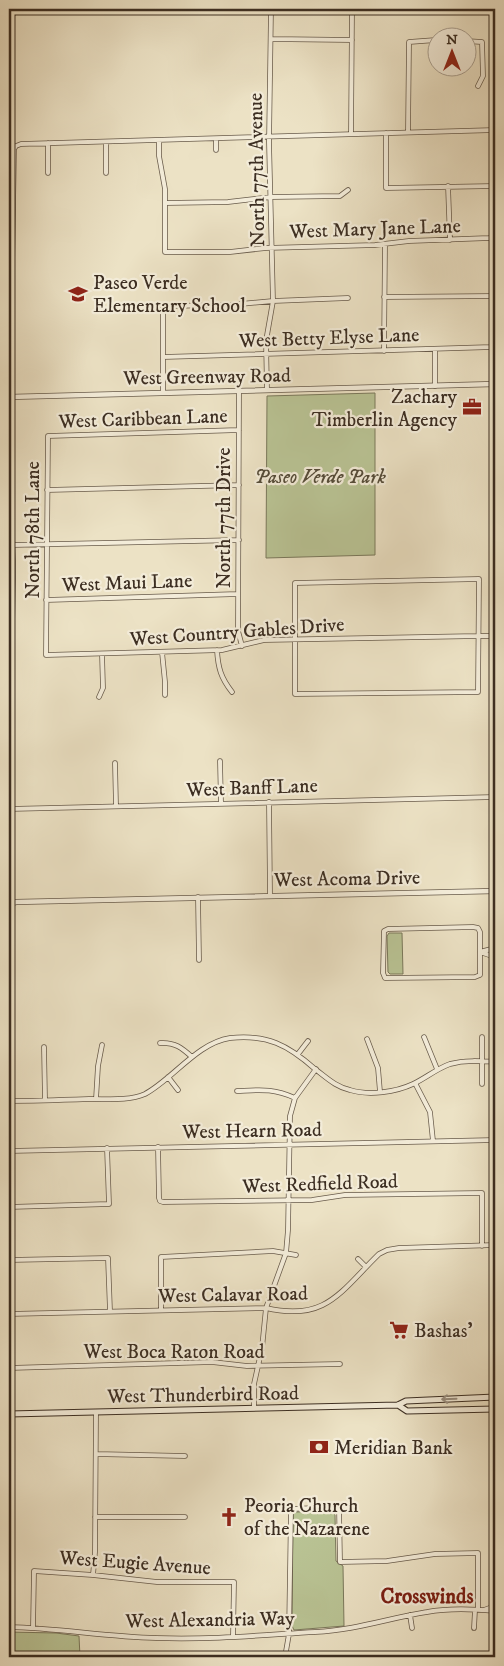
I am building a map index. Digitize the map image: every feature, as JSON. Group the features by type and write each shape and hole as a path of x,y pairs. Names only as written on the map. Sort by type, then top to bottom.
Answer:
{"main road":[{"name":"West Thunderbird Road","path":"9,1414 398,1405 406,1401 495,1398"},
{"name":"West Thunderbird Road","path":"398,1405 407,1411 495,1409"}],"street":[{"name":"North 77th Avenue","path":"267,390 266,334 273,301 269,147 271,9"},
{"path":"351,134 352,9"},
{"path":"271,39 352,40"},
{"path":"408,132 409,42 426,40"},
{"path":"476,42 482,42 483,76 478,86"},
{"path":"9,774 13,545 9,459 11,172 16,146 21,144 48,143 495,130"},
{"path":"386,133 386,188 495,186"},
{"path":"216,139 216,150"},
{"path":"159,141 165,203 228,202 270,197 340,196 348,190"},
{"path":"106,142 106,173"},
{"path":"48,143 48,173"},
{"path":"448,186 450,240"},
{"name":"West Mary Jane Lane","path":"165,203 165,252 230,252 272,247 385,244 409,241 489,238 495,236"},
{"path":"384,351 385,244"},
{"path":"384,297 495,296"},
{"path":"163,392 163,306 230,305 348,298"},
{"name":"West Betty Elyse Lane","path":"163,356 384,351 495,346"},
{"path":"435,348 436,386"},
{"name":"West Greenway Road","path":"9,397 495,384"},
{"name":"North 77th Drive","path":"239,391 238,630 242,646"},
{"name":"West Caribbean Lane","path":"48,436 239,430"},
{"name":"North 78th Lane","path":"46,655 48,436"},
{"path":"47,490 239,486"},
{"path":"13,545 239,540"},
{"path":"479,579 478,636 478,692 295,694 295,583 479,579"},
{"name":"West Maui Lane","path":"46,600 238,594"},
{"name":"West Country Gables Drive","path":"46,655 217,650 260,641 494,636"},
{"path":"217,650 219,672 232,692"},
{"path":"162,652 165,682 164,695"},
{"path":"99,697 103,688 102,654"},
{"path":"220,761 221,803"},
{"path":"115,763 116,806"},
{"name":"West Banff Lane","path":"9,809 495,796"},
{"path":"269,802 270,895"},
{"name":"West Acoma Drive","path":"9,904 16,902 270,895 495,891"},
{"path":"198,897 199,960"},
{"path":"478,928 480,932 480,952 480,975 475,977 385,978 383,973 384,931 388,929 478,928"},
{"path":"480,952 495,948"},
{"path":"480,952 495,955"},
{"path":"9,990 11,1006 9,1020"},
{"path":"9,1101 123,1098 143,1095 192,1057 220,1041 240,1037 270,1040 298,1054 335,1085 352,1091 380,1092 398,1090 415,1083 437,1069 465,1061 495,1062"},
{"path":"424,1037 437,1069"},
{"path":"482,1037 482,1084"},
{"path":"367,1039 378,1068 380,1092"},
{"path":"298,1054 308,1041"},
{"path":"160,1043 169,1042 180,1046 192,1057"},
{"path":"96,1099 98,1066 102,1045"},
{"path":"44,1047 45,1100"},
{"path":"254,1408 254,1384 262,1348 266,1308 286,1253 290,1116 295,1098 316,1069"},
{"path":"168,1077 178,1090"},
{"path":"415,1083 430,1112 433,1141"},
{"path":"237,1091 262,1090 280,1092 295,1098"},
{"name":"West Hearn Road","path":"9,1151 495,1140"},
{"name":"West Redfield Road","path":"158,1147 160,1201 163,1202 312,1200 345,1196 482,1193 482,1246"},
{"path":"9,1207 109,1204 107,1148"},
{"name":"West Calavar Road","path":"9,1314 266,1308 290,1312 305,1312 318,1308 338,1296 383,1252 394,1248 495,1245"},
{"path":"161,1310 161,1257 273,1251 296,1255"},
{"path":"9,1260 108,1258 110,1311"},
{"path":"358,1258 366,1267"},
{"name":"West Boca Raton Road","path":"9,1368 212,1362 236,1366 340,1364"},
{"path":"93,1575 96,1412"},
{"path":"96,1454 186,1456"},
{"path":"285,1657 289,1634 290,1509 339,1508 340,1562 387,1561 435,1554 478,1553 477,1610 474,1628"},
{"path":"95,1517 185,1517"},
{"name":"West Eugie Avenue","path":"33,1628 34,1572 93,1575 157,1582 234,1582 233,1636"},
{"name":"West Alexandria Way","path":"484,1610 495,1606"},
{"name":"West Alexandria Way","path":"9,1628 33,1628 141,1638 233,1636 289,1634 344,1629 436,1611 495,1611"},
{"path":"410,1616 412,1628"}],"green space":[{"name":"Paseo Verde Park","path":"375,393 375,555 266,558 267,396"},
{"path":"389,933 402,933 403,974 390,974 388,972 387,936"},
{"path":"332,1511 335,1515 336,1561 343,1566 344,1626 294,1630 292,1626 293,1514 296,1512"},
{"path":"9,1632 56,1633 79,1636 80,1657 9,1657"}],"waterway":[{"path":"9,22 21,9"}],"place":[{"name":"Paseo Verde Elementary School","path":"78,294"},
{"name":"Zachary Timberlin Agency","path":"472,407"},
{"name":"Bashas'","path":"399,1330"},
{"name":"Meridian Bank","path":"319,1447"},
{"name":"Peoria Church of the Nazarene","path":"229,1517"}],"district":[{"name":"Crosswinds","path":"427,1596"}]}
